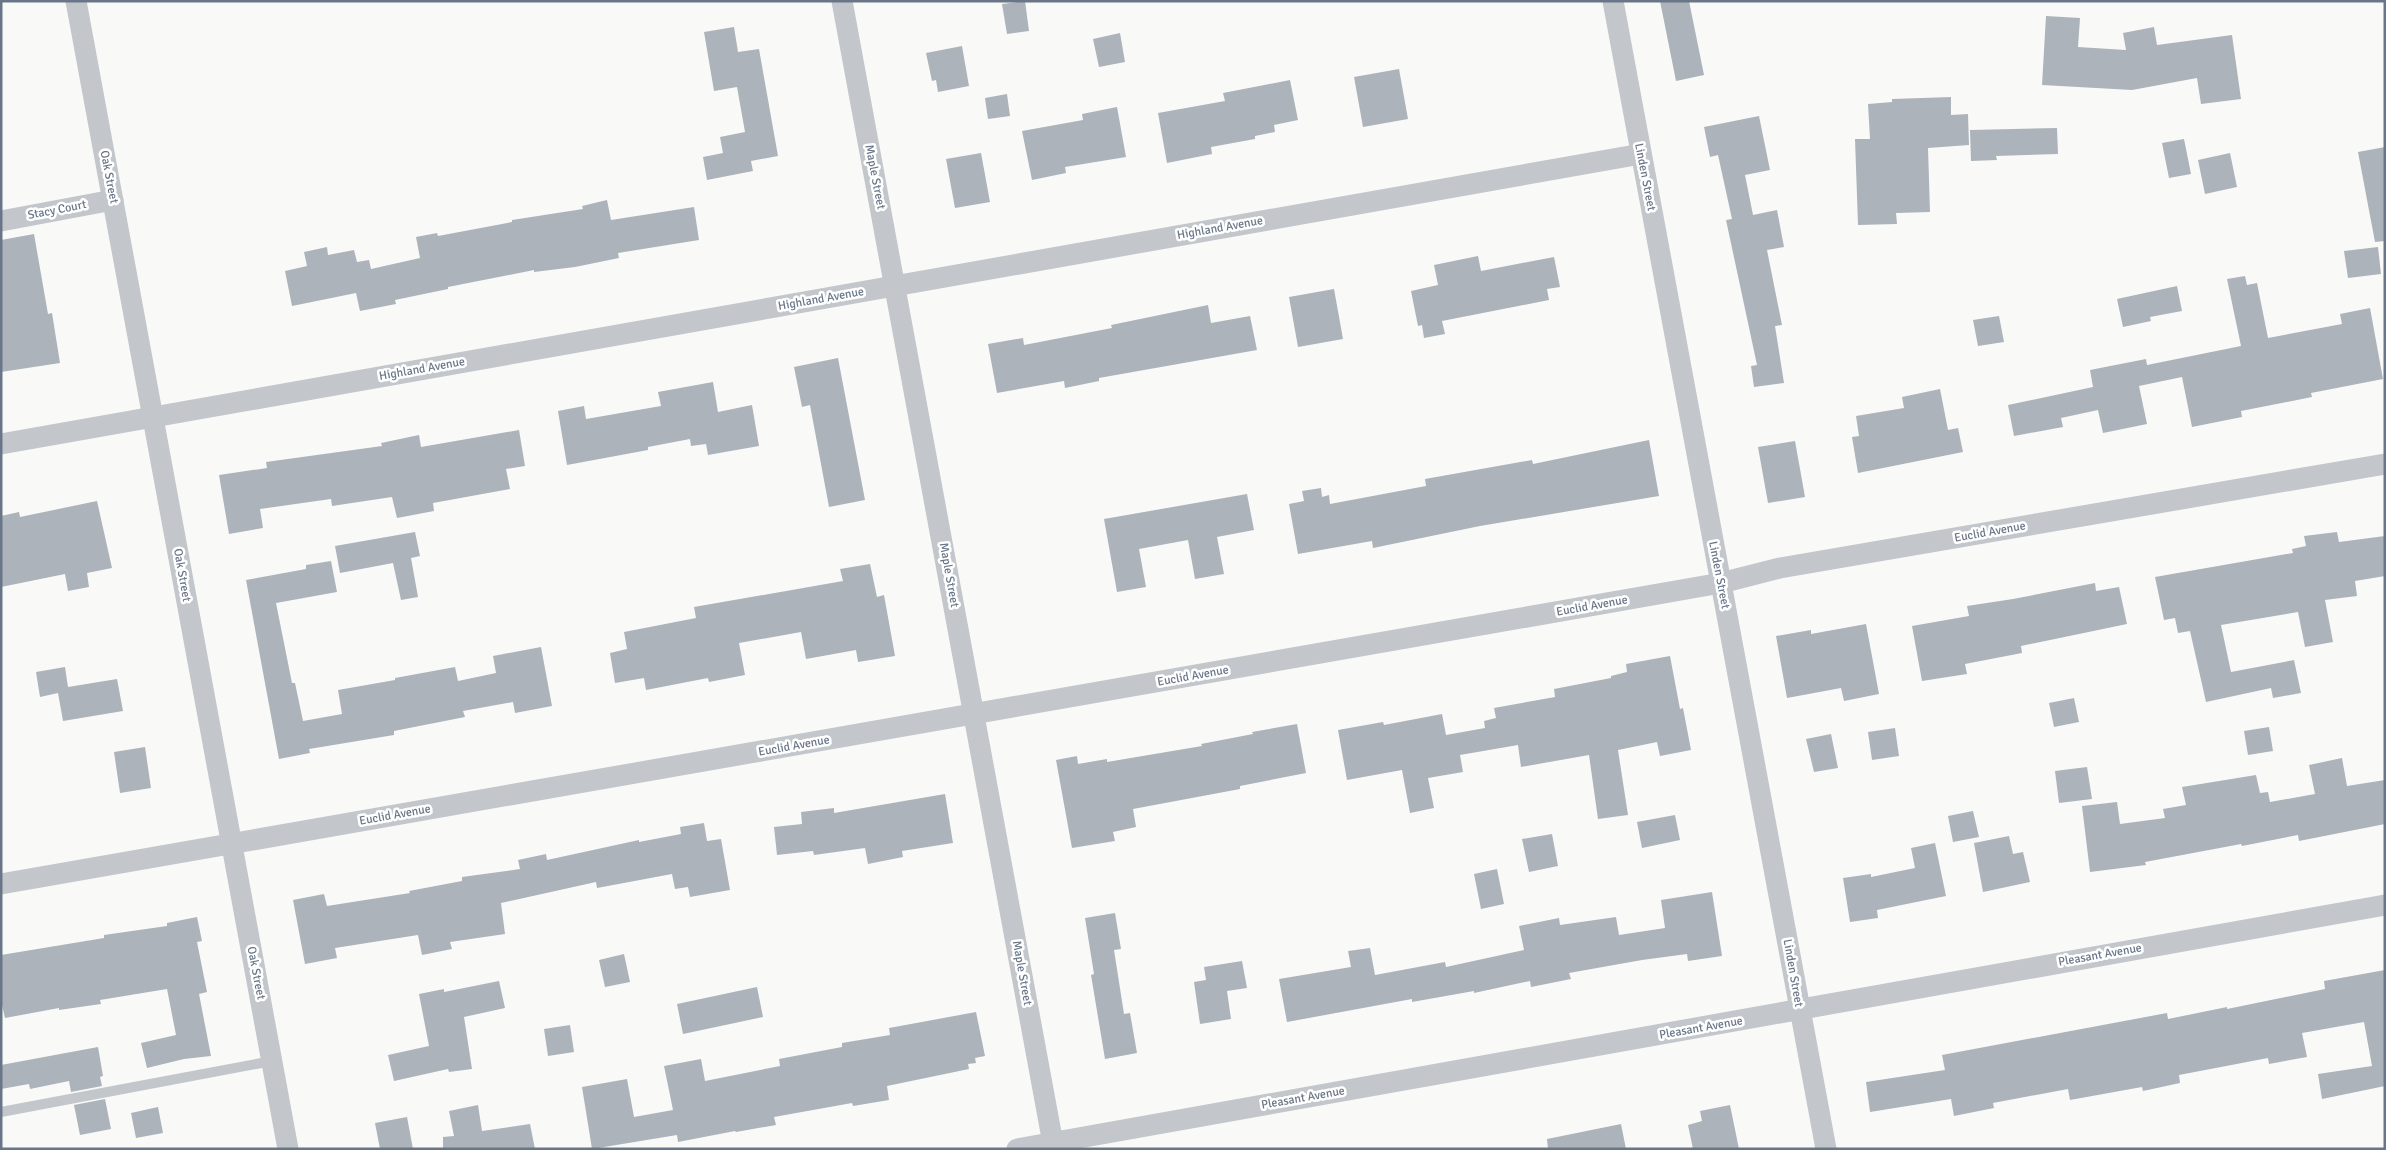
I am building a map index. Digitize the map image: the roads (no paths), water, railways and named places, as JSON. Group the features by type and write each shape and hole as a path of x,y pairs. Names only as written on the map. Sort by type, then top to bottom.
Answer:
{"street":[{"name":"Oak Street","path":"76,1 288,1149"},
{"name":"Maple Street","path":"842,1 1054,1146"},
{"name":"Linden Street","path":"1612,1 1826,1149"},
{"name":"Highland Avenue","path":"1,444 1641,154"},
{"name":"Stacy Court","path":"1,221 113,200"},
{"name":"Euclid Avenue","path":"1,884 1721,583 1780,568 2385,464"},
{"name":"Pleasant Avenue","path":"1018,1149 1054,1146 1800,1011 1860,997 2385,905"}],"lane":[{"path":"1,1112 272,1062"}]}
